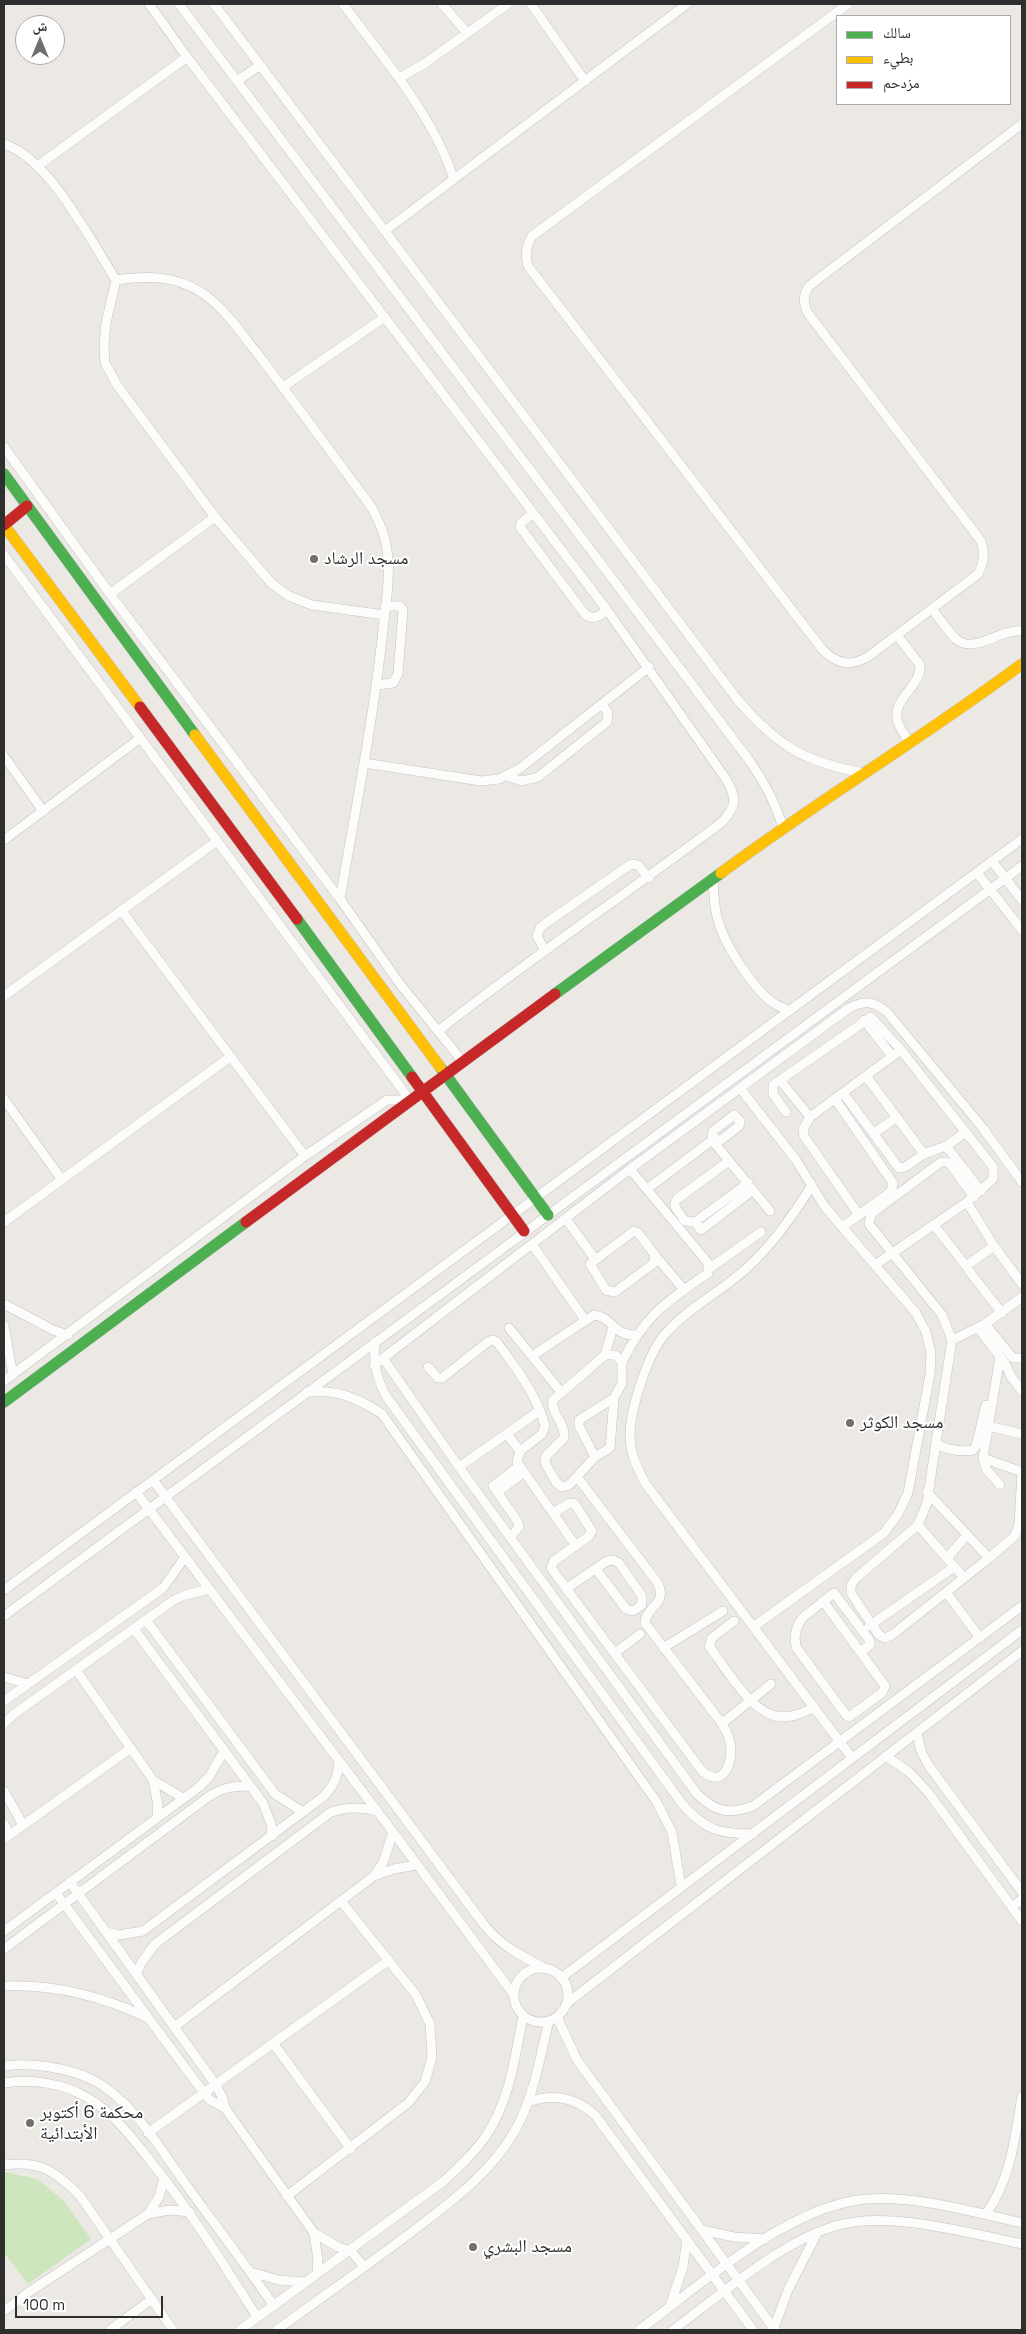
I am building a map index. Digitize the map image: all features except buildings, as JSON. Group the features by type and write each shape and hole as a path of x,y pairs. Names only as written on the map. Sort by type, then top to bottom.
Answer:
{"street":[{"path":"148,4 187,58 607,610 649,667 726,779 735,799 732,812 722,822 649,878 494,986 438,1031"},
{"path":"178,4 749,760 767,788 783,827"},
{"path":"214,4 366,207 386,230 737,699 756,721 779,742 806,757 835,768 865,773"},
{"path":"343,4 426,117 445,154 453,177"},
{"path":"442,4 467,33"},
{"path":"399,78 424,64 508,4"},
{"path":"531,4 584,81"},
{"path":"386,230 453,177 687,4"},
{"path":"848,4 532,236 526,245 525,256 528,266 832,659 844,664 857,663 978,574 984,564 984,552 981,541 807,312 803,303 804,294 809,286 1022,124"},
{"path":"39,166 187,58"},
{"path":"237,81 260,66"},
{"path":"4,144 24,154 39,166 57,189 116,280 106,324 105,363 117,385 214,517 272,584 289,596 312,605 385,611 400,606 403,610 398,674 393,682 377,685"},
{"path":"116,280 151,276 176,281 200,292 221,308 283,387 372,508 381,525 386,543 388,562 377,685 340,899"},
{"path":"283,387 385,316"},
{"path":"4,447 110,594 340,899 400,984 463,1062"},
{"path":"4,474 548,1214"},
{"path":"27,506 4,525 230,827 524,1231"},
{"path":"533,513 521,523 520,527 586,616 594,618 607,610"},
{"path":"110,594 214,517"},
{"path":"4,555 410,1100"},
{"path":"932,609 957,640 964,644 978,644 1006,631 1022,631"},
{"path":"897,635 920,666 918,677 898,707 896,716 898,724 910,743"},
{"path":"4,1402 410,1100 783,827 966,706 1022,664"},
{"path":"364,763 481,780 506,776 519,769 649,667"},
{"path":"506,776 522,781 538,777 607,722 608,713 602,704"},
{"path":"4,840 140,739"},
{"path":"4,756 43,810"},
{"path":"4,1590 1022,839"},
{"path":"4,996 217,841"},
{"path":"992,862 1022,900"},
{"path":"545,951 537,936 540,928 554,917 631,864 638,865 649,878"},
{"path":"4,1616 304,1393 1022,866"},
{"path":"977,873 1022,930"},
{"path":"713,878 716,911 721,930 752,980 772,1002 789,1011"},
{"path":"122,910 305,1156"},
{"path":"374,1365 566,1220 630,1169 849,1008 862,1002 876,1003 887,1012 982,1126 1022,1182"},
{"path":"786,1112 773,1094 773,1085 871,1016 901,1050 993,1167 993,1180 974,1197 875,1265"},
{"path":"864,1020 892,1056"},
{"path":"859,1215 804,1136 803,1129 810,1118 901,1050"},
{"path":"4,1222 230,1057"},
{"path":"866,1076 924,1154"},
{"path":"780,1080 810,1118"},
{"path":"740,1088 796,1160 825,1207 916,1313 926,1332 931,1353 930,1374 908,1493 898,1514 884,1533 753,1626"},
{"path":"843,1093 899,1168 905,1167 924,1154 946,1146 966,1132"},
{"path":"4,1099 62,1180"},
{"path":"835,1099 893,1183 892,1189 888,1194 842,1227"},
{"path":"4,1381 305,1156 387,1100 410,1100"},
{"path":"873,1134 897,1117"},
{"path":"647,1189 713,1139 770,1211"},
{"path":"946,1146 974,1197 994,1246 1022,1284"},
{"path":"729,1161 675,1202 675,1207 685,1221 694,1222 701,1230 750,1187"},
{"path":"974,1197 951,1164 941,1162 871,1214 869,1224 942,1316 952,1340 925,1509 918,1525 856,1578 851,1585 851,1593 879,1635 885,1638 892,1635 1015,1536 1020,1524 1022,1472 983,1458"},
{"path":"630,1169 708,1262 710,1268"},
{"path":"812,1185 795,1212 749,1266 689,1311 664,1334 648,1362 639,1387 630,1435 634,1460 645,1483 852,1758"},
{"path":"566,1220 595,1259"},
{"path":"931,1227 966,1266 994,1246"},
{"path":"931,1227 999,1314"},
{"path":"655,1255 654,1263 615,1292 606,1290 590,1268 590,1264 595,1259 634,1231 638,1232 684,1290"},
{"path":"613,1327 606,1355 555,1396 552,1403 565,1433 563,1441 546,1456 545,1463 556,1482 562,1487 569,1485 578,1478 595,1457 607,1451 611,1443 614,1398 622,1383 622,1362 636,1335 647,1320 708,1273 710,1268 761,1232"},
{"path":"532,1244 585,1320"},
{"path":"952,1340 981,1326 1022,1297"},
{"path":"4,1304 53,1330 68,1335"},
{"path":"532,1356 585,1320 598,1316 623,1334 636,1335"},
{"path":"4,1326 13,1375"},
{"path":"981,1326 1022,1391"},
{"path":"981,1326 1013,1358 1022,1358"},
{"path":"510,1328 561,1392"},
{"path":"428,1367 438,1378 442,1378 489,1341 495,1341 532,1391 544,1423 544,1430 520,1451 517,1458 521,1469 576,1546"},
{"path":"375,1342 374,1365 381,1386 394,1406 682,1805 695,1819 711,1830 730,1834 753,1834"},
{"path":"606,1355 615,1355 622,1362"},
{"path":"1000,1357 983,1458 986,1469 1000,1485"},
{"path":"383,1358 459,1467 697,1794 708,1805 723,1811 738,1811 753,1806 1022,1606"},
{"path":"304,1393 323,1391 339,1393 360,1401 382,1414 656,1801 672,1832 681,1886"},
{"path":"595,1457 579,1426 579,1420 614,1398"},
{"path":"936,1442 939,1446 945,1448 973,1450 976,1446 986,1405"},
{"path":"382,1414 394,1406"},
{"path":"459,1467 539,1411"},
{"path":"565,1433 579,1426"},
{"path":"988,1426 1022,1434"},
{"path":"508,1434 520,1451"},
{"path":"510,1537 519,1527 518,1522 493,1486 521,1469"},
{"path":"552,1513 570,1503 576,1505 592,1531 551,1565 702,1771 708,1777 718,1778 726,1772 731,1757 730,1740 720,1721 645,1623 648,1614 660,1599 661,1591 578,1478"},
{"path":"154,1480 492,1935 516,1953 549,1970 560,1978 566,1987 566,2004"},
{"path":"136,1492 514,1995 518,2009 523,2016 536,2022 553,2019"},
{"path":"927,1492 989,1558"},
{"path":"918,1525 964,1578"},
{"path":"947,1558 967,1535"},
{"path":"4,1701 163,1588 185,1557"},
{"path":"567,1588 596,1568 613,1560 619,1563 642,1596 642,1605 633,1611 626,1608 596,1568"},
{"path":"862,1630 954,1567"},
{"path":"4,1724 14,1714 174,1600 185,1595 210,1589"},
{"path":"946,1592 980,1638"},
{"path":"823,1601 860,1652 885,1686 882,1693 849,1716 846,1715 796,1647 794,1637 799,1623 823,1601 834,1593 870,1641 870,1645 860,1652"},
{"path":"663,1648 723,1611"},
{"path":"146,1620 275,1794 303,1812"},
{"path":"734,1621 712,1638 709,1646 751,1700 761,1710 777,1716 796,1716 814,1708"},
{"path":"134,1629 263,1803 272,1824 272,1836"},
{"path":"560,1978 1022,1630"},
{"path":"615,1653 640,1634"},
{"path":"277,2330 458,2196 484,2173 502,2152 517,2128 528,2102 553,2019 566,2004 1022,1651"},
{"path":"76,1670 153,1780 158,1805 157,1818"},
{"path":"4,1677 28,1684"},
{"path":"720,1721 725,1721 771,1684"},
{"path":"917,1733 921,1751 929,1766 1022,1892"},
{"path":"4,1824 7,1837 131,1748"},
{"path":"5,1928 209,1778 224,1751"},
{"path":"886,1756 909,1772 928,1792 1022,1921"},
{"path":"106,1932 119,1935 144,1931 272,1836 333,1787 338,1774 339,1761"},
{"path":"153,1780 183,1798"},
{"path":"4,1948 220,1789 233,1786 250,1786"},
{"path":"4,1792 23,1825"},
{"path":"263,1803 275,1794"},
{"path":"137,1974 141,1963 155,1944 331,1812 346,1808 362,1807 377,1811"},
{"path":"374,1876 383,1863 393,1832"},
{"path":"174,2027 374,1876 394,1869 416,1865"},
{"path":"214,1878 225,1892"},
{"path":"70,1882 216,2085 223,2099 224,2108"},
{"path":"56,1892 204,2093 210,2100 224,2108 314,2233 338,2247 351,2251 364,2267"},
{"path":"1012,1908 1022,1899"},
{"path":"287,2196 408,2104 425,2082 432,2057 430,2024 416,1995 341,1901"},
{"path":"148,2133 389,1960"},
{"path":"514,1995 516,1985 527,1972 538,1969 549,1970"},
{"path":"4,1986 38,1987 69,1991 99,1999 148,2018"},
{"path":"240,2330 444,2182 485,2137 499,2114 509,2088 523,2016"},
{"path":"553,2019 577,2060 774,2329"},
{"path":"273,2044 351,2149"},
{"path":"4,2066 40,2066 92,2080 113,2093 148,2133 274,2306"},
{"path":"4,2083 38,2082 63,2087 87,2097 114,2118 190,2212 257,2317"},
{"path":"528,2102 554,2097 572,2100 588,2109 753,2330"},
{"path":"986,2214 998,2196 1006,2176 1022,2099"},
{"path":"4,2165 20,2163 36,2165 57,2174 80,2196 173,2330"},
{"path":"148,2214 159,2197 164,2178"},
{"path":"639,2330 728,2264 766,2239 809,2214 830,2206 859,2200 914,2202 986,2214 1022,2223"},
{"path":"4,2311 148,2214 169,2210 190,2212"},
{"path":"673,2330 777,2256 817,2233 836,2226 856,2223 902,2222 944,2228 1022,2244"},
{"path":"702,2230 734,2237 766,2239"},
{"path":"314,2233 318,2260 317,2274"},
{"path":"774,2329 795,2275 817,2233"},
{"path":"669,2308 683,2267 686,2239"},
{"path":"250,2272 278,2280 306,2282"},
{"path":"110,2330 152,2299"}],"green space":[{"path":"4,2173 37,2179 63,2200 91,2239 28,2284 4,2253"}],"traffic: fast":[{"path":"4,474 195,735"},
{"path":"555,994 721,873"},
{"path":"297,919 412,1077"},
{"path":"440,1067 548,1215"},
{"path":"4,1402 246,1222"}],"traffic: slow":[{"path":"4,525 140,707"},
{"path":"721,873 1022,664"},
{"path":"195,735 440,1067"}],"traffic: jam":[{"path":"4,525 27,506"},
{"path":"140,707 297,919"},
{"path":"246,1222 555,994"},
{"path":"412,1077 524,1231"}],"place":[{"name":"مسجد الرشاد","path":"314,559"},
{"name":"مسجد الكوثر","path":"850,1423"},
{"name":"محكمة 6 أكتوبر الأبتدائية","path":"30,2123"},
{"name":"مسجد البشري","path":"473,2247"}]}
